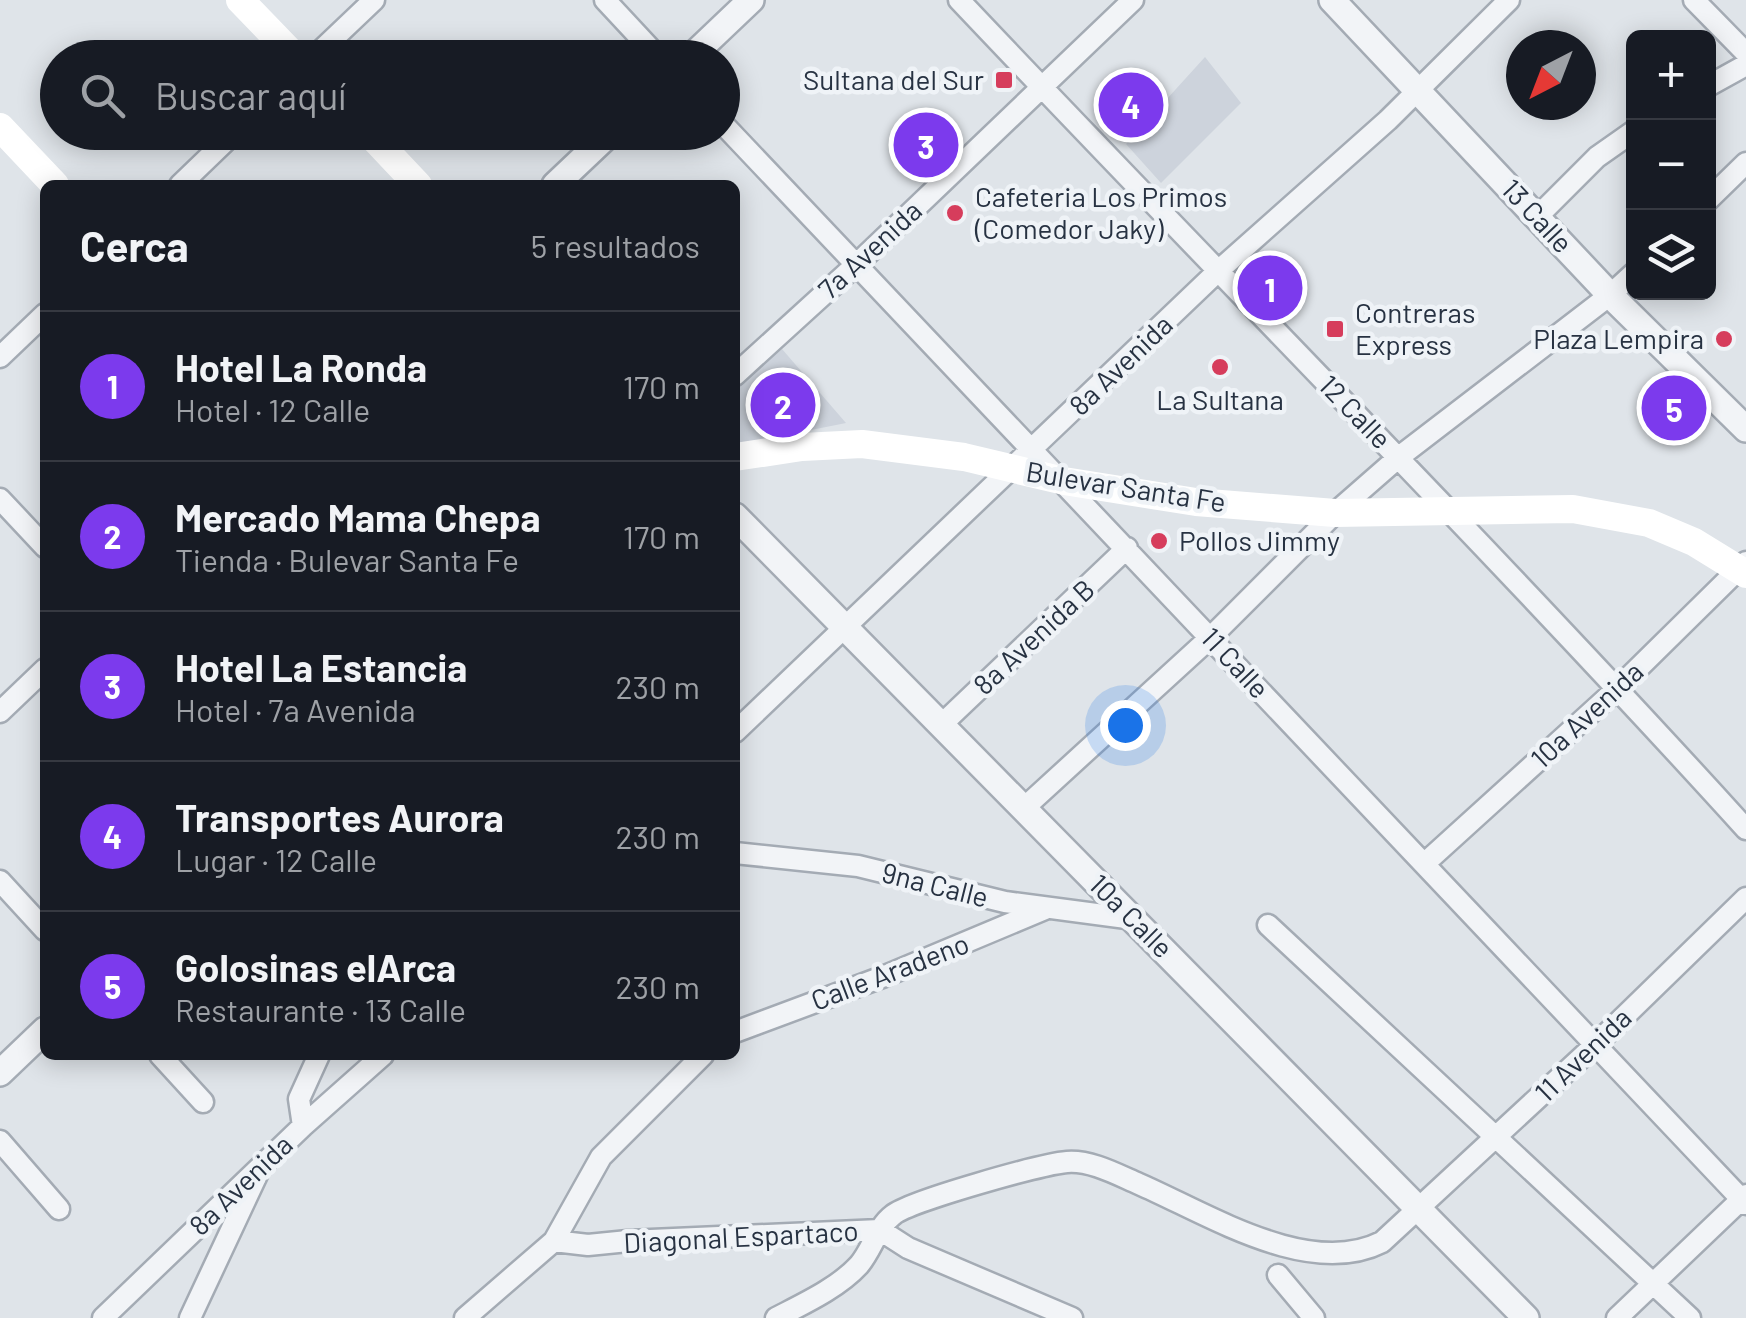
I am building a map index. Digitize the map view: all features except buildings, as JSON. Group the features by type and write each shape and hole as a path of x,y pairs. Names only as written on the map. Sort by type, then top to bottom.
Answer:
{"main road":[{"path":"240,0 279,40"},
{"path":"0,127 50,180"},
{"path":"385,150 413,180"},
{"name":"Bulevar Santa Fe","path":"740,456 802,447 862,444 964,457 1022,459 1064,481 1196,502 1335,513 1573,509 1649,523 1744,568"}],"street":[{"path":"333,40 374,0"},
{"path":"605,0 642,40"},
{"path":"709,40 751,0"},
{"name":"12 Calle","path":"960,0 1399,457 1746,829"},
{"name":"7a Avenida","path":"740,370 1133,0"},
{"name":"13 Calle","path":"1332,0 1610,295 1746,429"},
{"name":"8a Avenida","path":"740,727 1218,272 1388,120 1509,0"},
{"path":"1694,0 1746,53"},
{"path":"1716,82 1746,65"},
{"path":"1538,217 1597,157 1626,136"},
{"path":"740,142 858,263 1022,459"},
{"path":"185,180 216,150"},
{"path":"561,180 592,150"},
{"path":"1716,192 1746,163"},
{"path":"1024,808 1212,637 1335,513 1399,457 1626,280"},
{"path":"0,357 40,319"},
{"name":"11 Calle","path":"1064,481 1745,1200"},
{"path":"0,499 40,541"},
{"name":"10a Calle","path":"740,521 1526,1318"},
{"name":"8a Avenida B","path":"940,726 1127,548"},
{"name":"10a Avenida","path":"1424,864 1744,568"},
{"path":"0,712 40,674"},
{"name":"9na Calle","path":"740,855 869,868 1045,910 1134,919"},
{"path":"0,881 40,925"},
{"name":"11 Avenida","path":"1418,1209 1746,898"},
{"name":"Calle Aradeno","path":"740,1030 1045,910"},
{"path":"1268,925 1380,1025 1690,1318"},
{"path":"0,1072 40,1035"},
{"path":"165,1060 203,1102"},
{"path":"303,1126 300,1099 317,1060"},
{"name":"8a Avenida","path":"103,1318 376,1060"},
{"path":"465,1318 554,1241 610,1145 698,1060"},
{"path":"0,1141 59,1208"},
{"name":"Diagonal Espartaco","path":"554,1241 588,1246 642,1240 880,1230 891,1216 908,1207 1069,1162 1116,1174 1285,1248 1324,1254 1367,1250 1382,1242 1418,1209"},
{"path":"190,1318 260,1166"},
{"path":"1618,1318 1745,1200"},
{"path":"776,1318 845,1277 868,1254 880,1230 908,1248 1072,1318"},
{"path":"1278,1274 1314,1318"}],"shaded area":[{"path":"1205,57 1241,103 1161,183 1126,144"},
{"path":"782,349 846,423 740,444 740,384"}],"place":[{"name":"Sultana del Sur","path":"1004,80"},
{"name":"Transportes Aurora","path":"1131,105"},
{"name":"Hotel La Estancia","path":"926,145"},
{"name":"Cafeteria Los Primos (Comedor Jaky)","path":"955,213"},
{"name":"Hotel La Ronda","path":"1270,288"},
{"name":"Contreras Express","path":"1335,329"},
{"name":"Plaza Lempira","path":"1724,339"},
{"name":"La Sultana","path":"1220,367"},
{"name":"Mercado Mama Chepa","path":"783,405"},
{"name":"Golosinas elArca","path":"1674,408"},
{"name":"Pollos Jimmy","path":"1159,541"}]}
